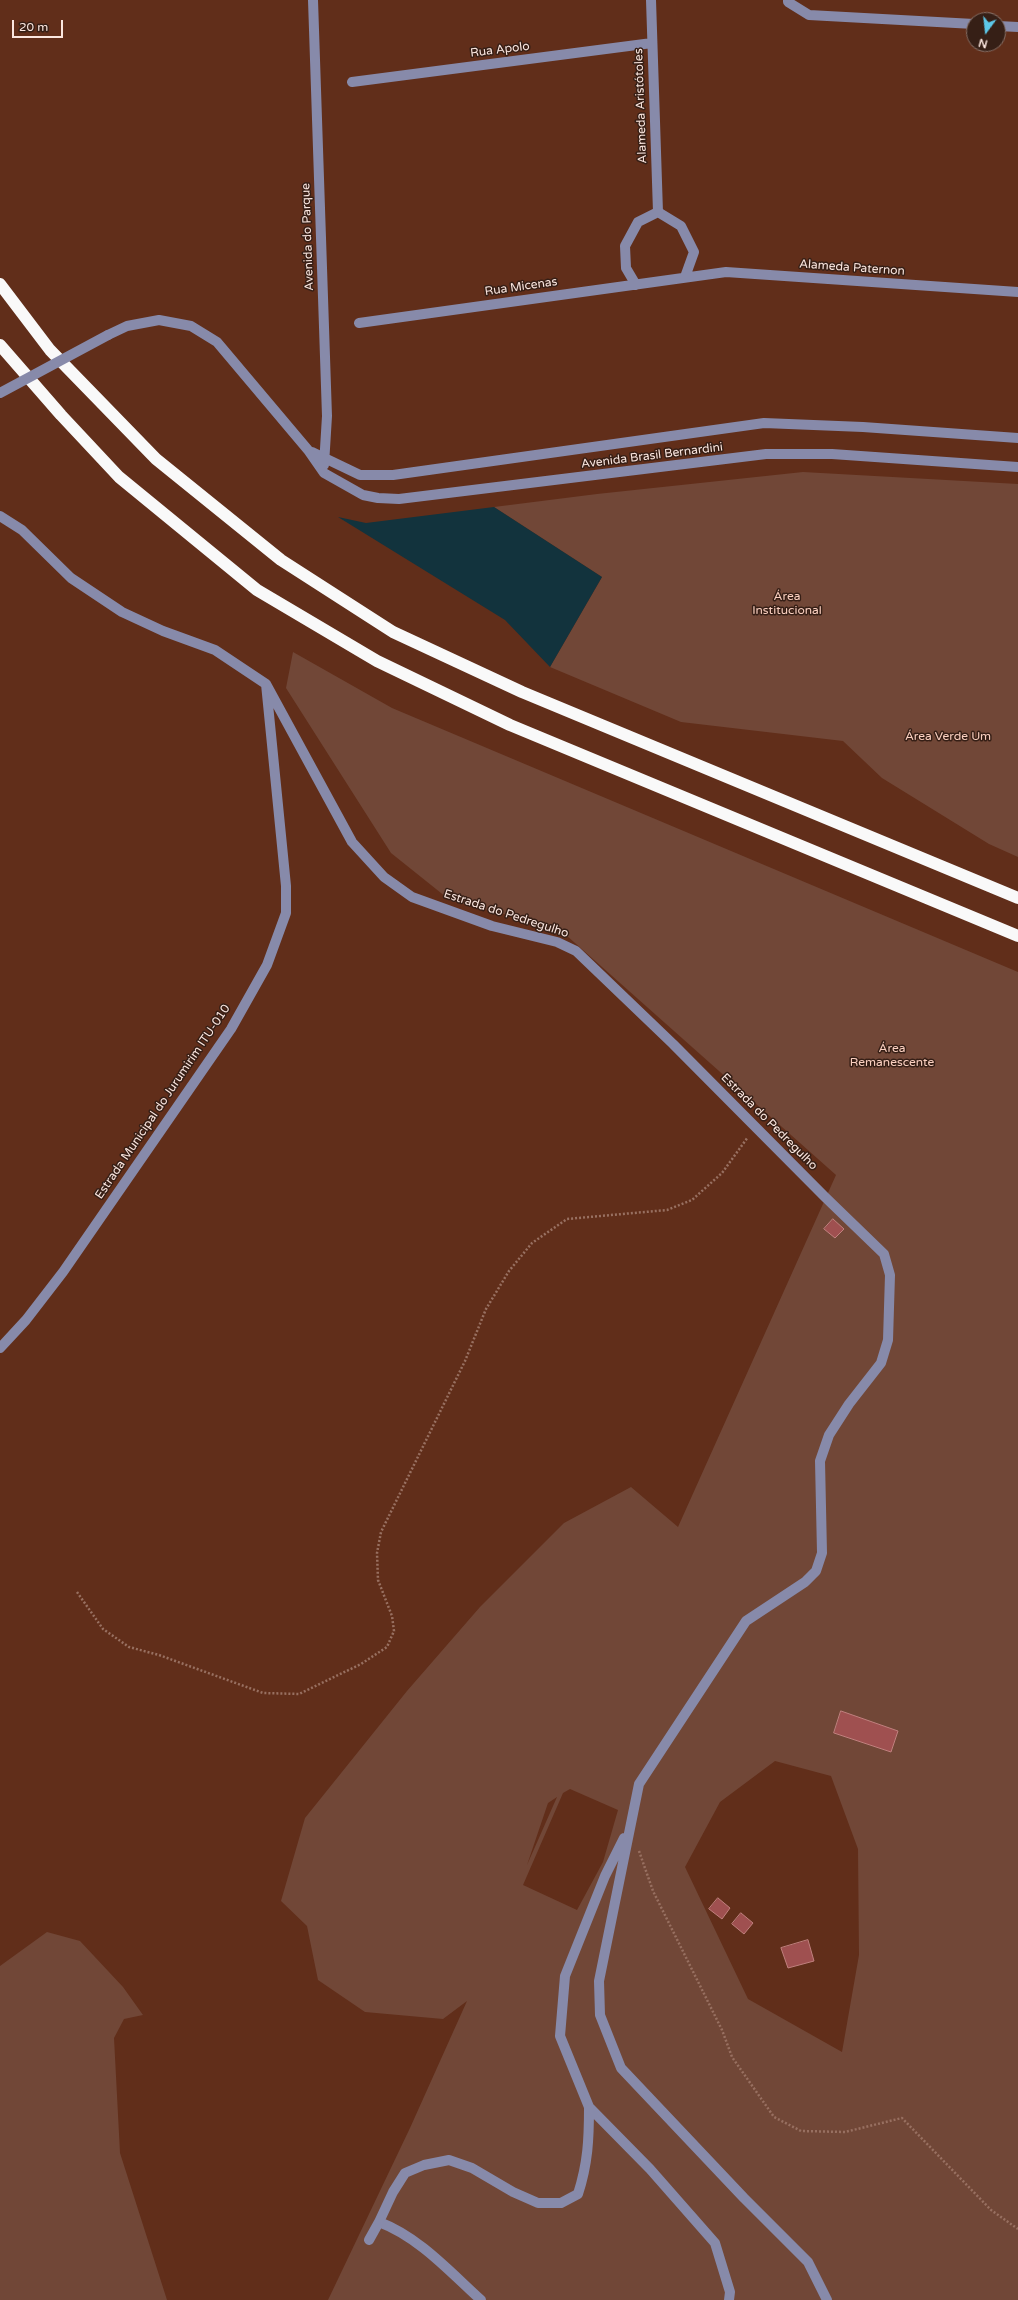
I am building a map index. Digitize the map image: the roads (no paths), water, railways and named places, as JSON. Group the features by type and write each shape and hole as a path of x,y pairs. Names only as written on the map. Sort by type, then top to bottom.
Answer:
{"highway":[{"path":"0,284 50,350 156,459 281,560 393,632 522,692 1018,898"},
{"path":"0,345 60,415 119,477 257,590 377,661 510,725 1018,936"}],"street":[{"name":"Avenida do Parque","path":"313,0 327,416 324,473"},
{"name":"Alameda Aristótoles","path":"651,0 658,212"},
{"path":"788,0 788,2 809,15 966,24"},
{"path":"1006,26 1018,27"},
{"name":"Rua Apolo","path":"352,82 652,43"},
{"path":"636,285 626,268 625,246 638,222 658,212 681,226 694,252 685,277"},
{"name":"Alameda Paternon","path":"685,277 726,272 1018,292"},
{"name":"Rua Micenas","path":"359,323 685,277"},
{"name":"Avenida Brasil Bernardini","path":"0,393 108,334 127,326 159,320 191,326 217,342 308,450 324,473 363,495 378,498 399,499 766,454 832,454 1018,467"},
{"name":"Avenida Brasil Bernardini","path":"308,450 324,460 360,475 393,476 764,423 863,427 1018,438"},
{"path":"0,516 22,530 71,578 122,612 163,631 215,650 266,684"},
{"name":"Estrada do Pedregulho","path":"266,684 352,842 384,877 412,897 492,926 557,942 576,951 673,1044 825,1197 884,1254 890,1275 888,1340 881,1363 849,1404 829,1435 820,1461 822,1553 816,1571 805,1582 746,1621 639,1784 630,1827"},
{"name":"Estrada Municipal do Jurumirim ITU-010","path":"0,1348 26,1320 63,1272 231,1029 266,966 286,913 286,886 266,684"},
{"path":"369,2240 393,2192 406,2173 424,2165 449,2160 472,2168 513,2192 538,2202 561,2203 578,2194 585,2171 589,2149 589,2107 560,2036 565,1976 605,1876 630,1827"},
{"path":"630,1827 599,1981 600,2015 621,2068 744,2198 808,2262 827,2300"},
{"path":"589,2107 650,2169 715,2243 730,2292 729,2300"},
{"path":"379,2222 392,2227 410,2238 481,2300"}],"water":[{"path":"494,507 602,577 550,667 505,620 338,517 366,523"}],"park label":[{"name":"Área Institucional","path":"787,604"},
{"name":"Área Verde Um","path":"948,737"},
{"name":"Área Remanescente","path":"892,1056"}]}
